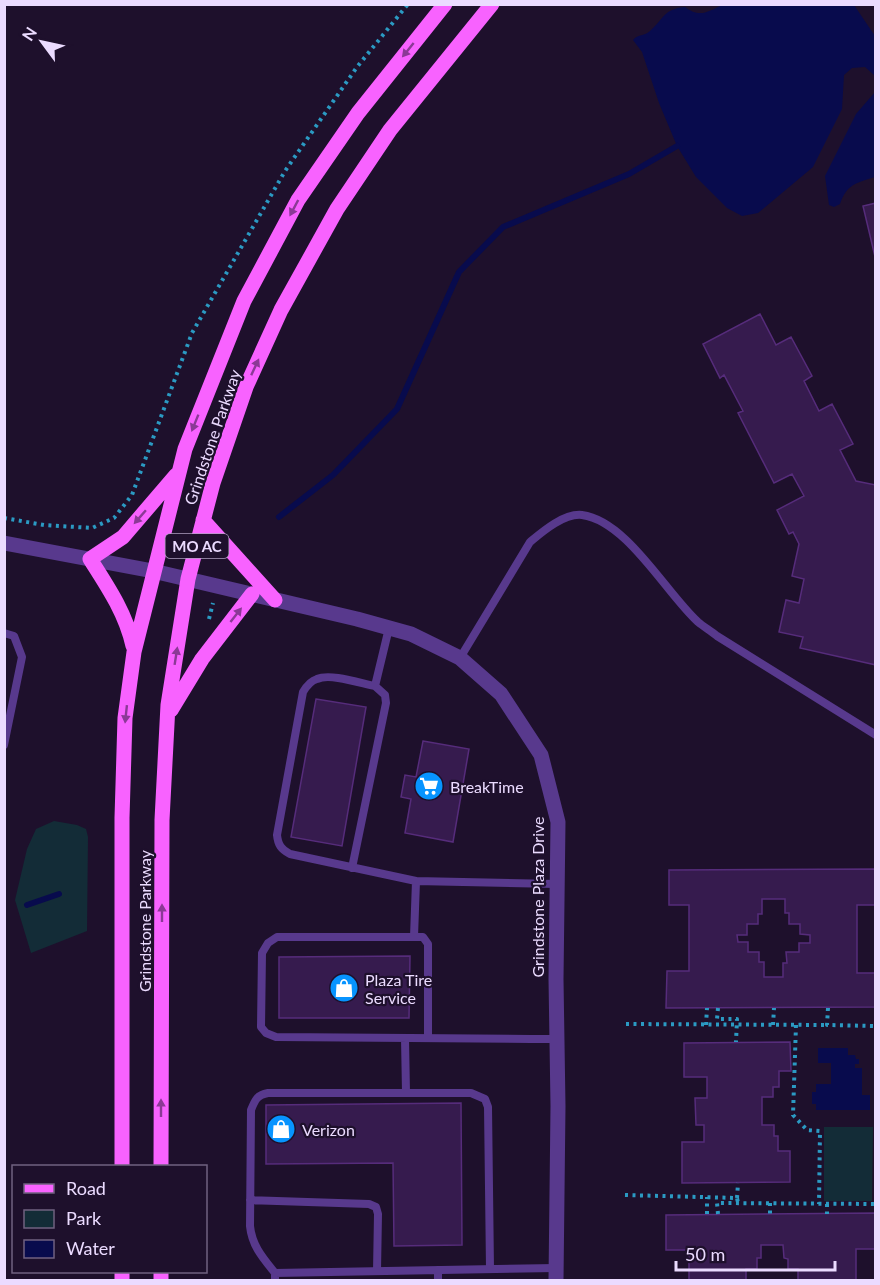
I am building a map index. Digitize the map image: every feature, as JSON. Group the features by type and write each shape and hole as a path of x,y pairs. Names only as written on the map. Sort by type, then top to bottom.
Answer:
{"main road":[{"name":"Grindstone Parkway","path":"122,1165 122,818 125,718 134,652 178,473 185,449 244,301 298,200 358,113 445,4"},
{"name":"Grindstone Parkway","path":"161,1165 162,820 168,715 188,579 213,483 246,387 281,310 337,208 390,130 492,4"},
{"path":"134,652 129,626 90,559 123,537 178,473"},
{"path":"203,520 275,600"},
{"path":"168,715 202,659 252,594"}],"street":[{"name":"Grindstone Plaza Drive","path":"4,543 153,571 411,634 460,658 501,694 541,755 558,822 556,1274"}],"lane":[{"path":"460,658 530,543 544,530 561,520 580,515 600,522 625,539 698,622 876,735"},
{"path":"375,686 389,628"},
{"path":"4,633 14,636 22,657 4,746"},
{"path":"352,868 386,702 385,695 375,686 328,677 317,678 303,692 277,835 278,844 282,849 291,854 352,868 416,881 557,884"},
{"path":"414,937 416,881"},
{"path":"428,1038 428,944 423,937 277,937 268,943 262,953 261,1027 266,1033 276,1038 556,1039"},
{"path":"405,1038 406,1093"},
{"path":"490,1269 488,1107 485,1100 471,1093 261,1094 255,1100 251,1110 251,1238 275,1277 377,1271 490,1269 556,1274"},
{"path":"250,1200 369,1204 375,1207 378,1214 377,1271"},
{"path":"438,1270 438,1281"}],"path":[{"path":"4,518 44,525 92,528 114,518 132,495 192,333 285,171 357,67 408,4"},
{"path":"706,1025 707,1008"},
{"path":"718,1008 717,1019 737,1019 736,1042"},
{"path":"773,1025 774,1008"},
{"path":"827,1025 828,1008"},
{"path":"626,1024 876,1026"},
{"path":"796,1025 793,1115 807,1130 820,1131 819,1204"},
{"path":"737,1200 738,1183"},
{"path":"625,1195 707,1197 770,1203 876,1204"},
{"path":"706,1214 707,1197"},
{"path":"718,1214 717,1203 737,1200"},
{"path":"770,1203 770,1214"},
{"path":"827,1204 827,1214"}],"green space":[{"path":"54,821 86,829 88,837 87,931 31,953 15,900 27,849 36,829"},
{"path":"824,1127 873,1127 872,1201 824,1201"}],"water":[{"path":"722,5 854,5 875,36 875,76 865,67 852,68 844,75 842,109 813,167 758,213 742,216 727,208 696,177 677,146 659,103 642,52 633,40 648,33 664,15 672,10 685,7 704,13"},
{"path":"875,92 875,177 853,185 846,192 840,204 834,207 829,205 825,176 856,114"},
{"path":"818,1048 848,1048 848,1055 855,1055 856,1059 859,1059 859,1064 855,1064 855,1068 862,1068 862,1095 870,1095 870,1110 816,1110 816,1104 812,1104 812,1092 816,1092 816,1084 831,1084 831,1063 818,1063"}],"building":[{"path":"876,203 876,261 863,206"},
{"path":"760,314 776,345 791,337 812,376 804,381 819,411 832,404 853,444 840,450 856,481 876,485 876,665 800,648 803,637 779,632 786,600 799,603 804,579 792,576 799,544 793,532 789,534 777,510 804,496 792,474 774,483 738,413 743,411 724,375 720,378 703,344"},
{"path":"316,699 366,707 342,846 291,837"},
{"path":"423,741 469,749 453,842 405,833 411,799 401,797 405,775 416,777"},
{"path":"876,869 876,905 857,905 857,973 876,973 876,1007 666,1008 667,971 689,971 689,905 669,905 669,870","holes":["762,899 785,899 785,913 789,913 789,924 800,924 800,934 810,935 810,943 799,943 799,952 786,952 787,963 783,963 783,977 764,977 764,962 759,962 759,952 748,952 748,942 738,942 737,935 747,935 747,924 758,924 758,914 762,914"]},
{"name":"Plaza Tire Service","path":"410,956 409,1018 279,1018 279,957"},
{"path":"790,1042 791,1071 779,1071 779,1087 773,1087 773,1097 762,1097 762,1125 774,1125 774,1136 778,1136 778,1151 790,1151 790,1182 682,1183 682,1142 704,1142 704,1125 696,1125 695,1098 707,1098 707,1077 684,1077 684,1043"},
{"path":"461,1103 462,1245 394,1246 393,1163 266,1164 266,1105"},
{"path":"876,1213 876,1249 856,1249 856,1280 798,1280 798,1269 788,1269 788,1259 784,1258 783,1245 761,1245 761,1258 757,1258 757,1269 746,1269 746,1280 689,1280 689,1250 666,1250 666,1215"}],"waterway":[{"path":"279,517 333,475 397,409 459,272 503,227 629,174 677,146"},
{"path":"27,905 59,894"}],"place":[{"name":"BreakTime","path":"429,786"},
{"name":"Plaza Tire Service","path":"344,988"},
{"name":"Verizon","path":"281,1129"}]}
